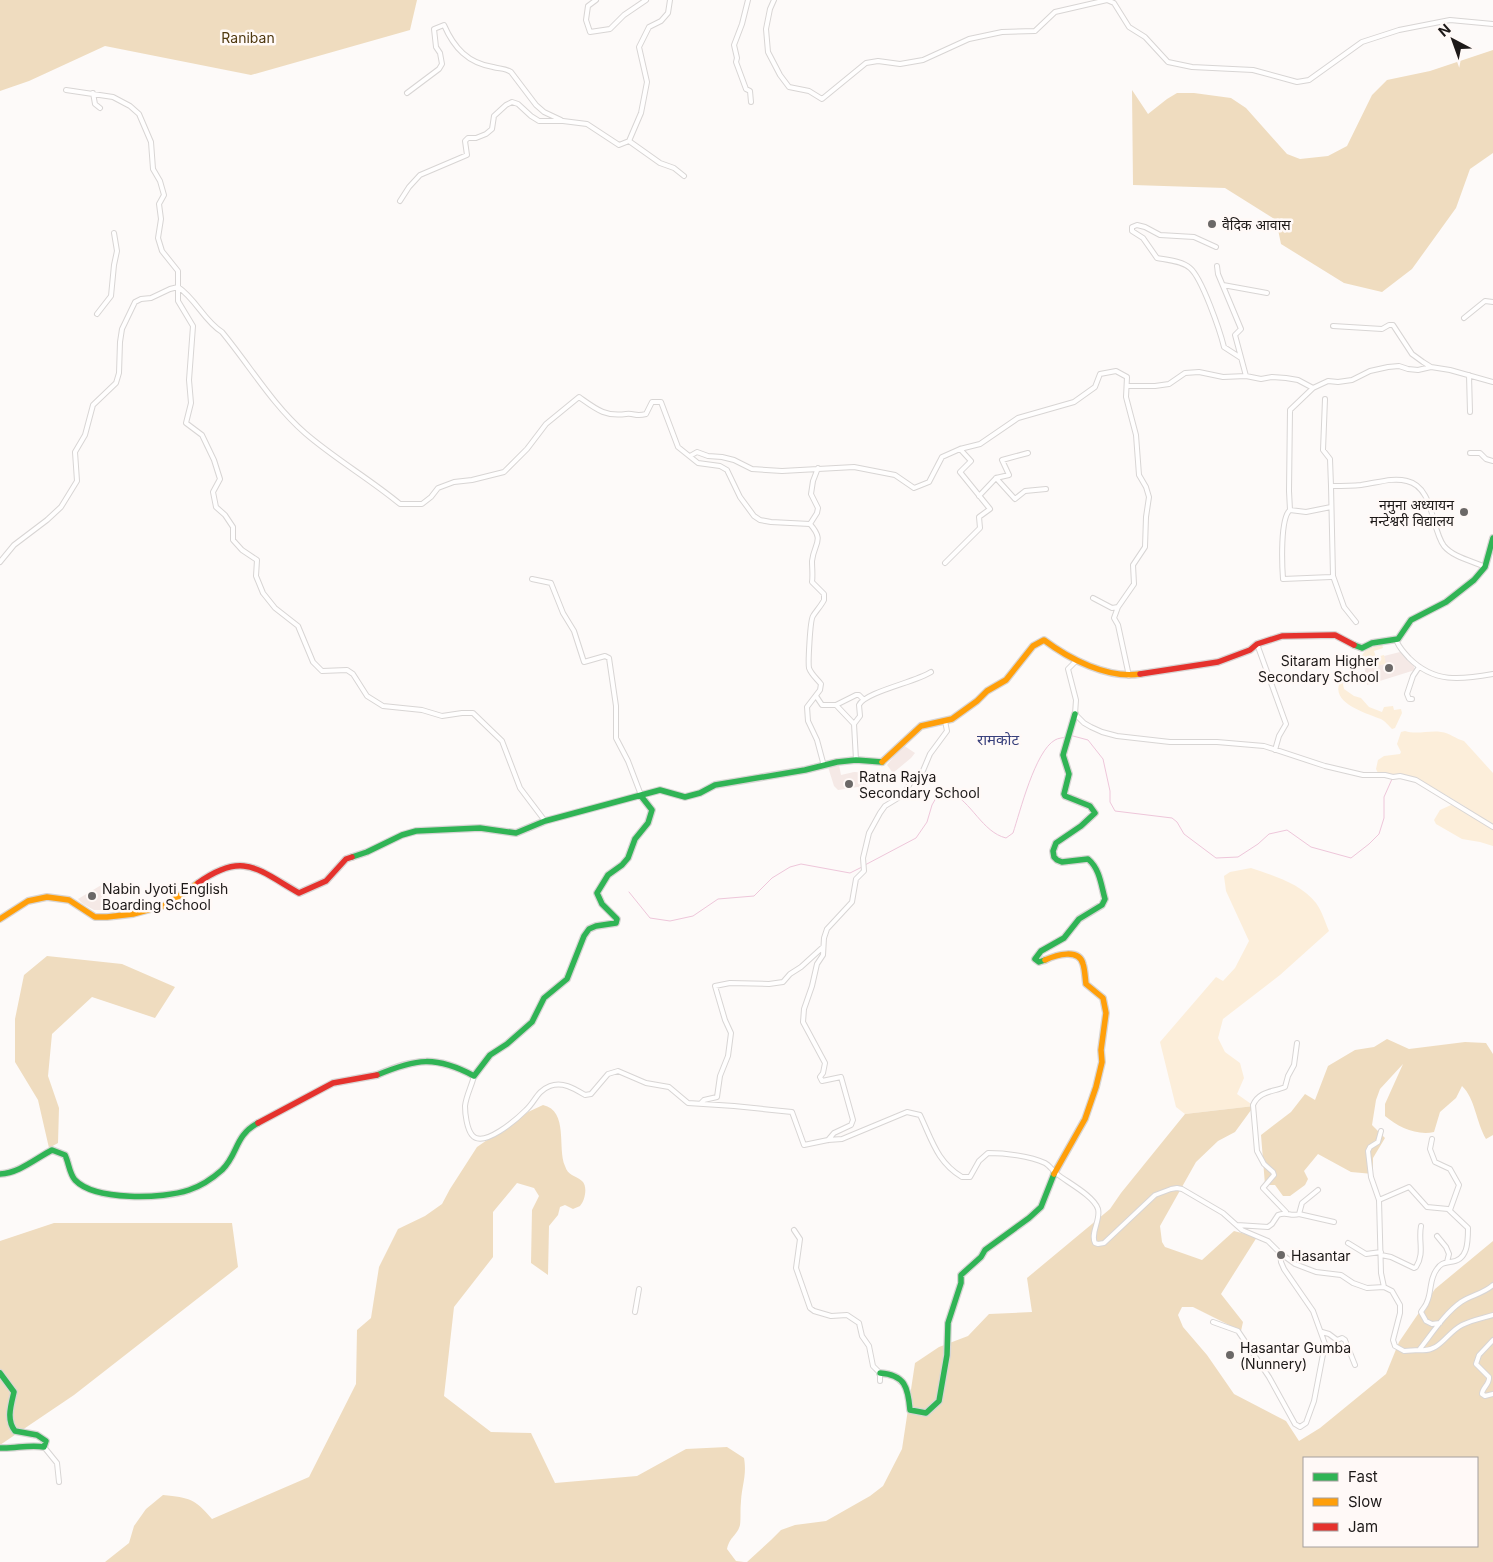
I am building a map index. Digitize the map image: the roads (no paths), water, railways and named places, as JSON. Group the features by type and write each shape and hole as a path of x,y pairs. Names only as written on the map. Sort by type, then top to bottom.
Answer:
{"street":[{"path":"596,0 588,6 586,20 590,32 610,29 646,0"},
{"path":"400,201 420,175 442,164 467,155 465,141 468,138 486,134 492,129 494,116 512,102 518,104 531,116 539,120 587,124 619,145 629,140 641,113 647,82 639,47 649,27 661,21 668,13 670,0"},
{"path":"748,0 734,45 736,62 746,89 750,91 751,102"},
{"path":"774,0 770,8 766,29 768,52 780,75 789,87 809,91 822,98 866,63 878,61 900,64 923,60 969,39 1002,32 1035,32 1055,12 1107,0 1114,3 1129,27 1145,37 1168,62 1192,67 1254,70 1297,82 1308,80 1362,42 1399,30 1450,20 1493,24"},
{"path":"407,93 439,69 442,64 440,53 436,47 434,29 444,25 453,43 464,56 483,65 506,68 512,72 536,105 544,112 563,121"},
{"path":"66,90 112,96 125,103 139,114 151,142 153,169 160,181 164,195 159,204 161,219 158,238 162,251 178,271 178,302 193,326 189,380 191,403 186,423 202,435 214,460 220,479 213,492 216,507 225,515 233,527 233,540 242,550 257,560 256,576 263,593 275,608 298,626 313,662 322,671 347,670 353,674 367,696 383,706 422,710 442,716 473,713 502,741 520,788 545,821"},
{"path":"93,93 95,104 100,108"},
{"path":"629,140 660,163 674,168 684,176"},
{"path":"1216,247 1194,237 1160,235 1145,227 1137,225 1132,227 1132,231 1143,238 1157,258 1178,262 1190,268 1198,279 1219,326 1224,346 1241,358"},
{"path":"97,314 110,296 117,251 114,233"},
{"path":"1216,266 1241,329 1235,335 1246,376"},
{"path":"1223,285 1267,292"},
{"path":"178,287 191,298 213,327 222,332 278,406 304,432 400,504 422,504 438,488 454,482 472,480 504,472 546,424 579,397 608,415 620,416 646,414 652,402 661,402 678,447 698,463 720,466 727,470 740,498 749,511 760,520 790,524 810,524 816,531 819,540 813,555 812,582 824,594 824,600 812,617 809,630 810,653 808,664 810,671 821,684 820,690 807,707 808,721 817,740 824,766"},
{"path":"0,562 14,545 61,507 77,481 75,452 85,435 93,405 116,383 119,373 122,329 135,302 178,287"},
{"path":"1464,318 1485,301 1493,302"},
{"path":"1333,326 1382,329 1389,325 1394,325 1412,354 1432,366 1493,382"},
{"path":"1333,576 1323,578 1283,578 1282,562 1285,516 1290,510 1290,410 1313,388 1328,381 1352,380 1370,371 1388,367 1399,366 1418,370 1432,366"},
{"path":"690,456 697,452 708,456 722,457 734,460 752,469 782,470 854,467 895,475 914,488 929,482 942,457 960,449 980,444 1018,418 1074,402 1095,387 1100,374 1116,371 1127,377 1126,396 1136,435 1139,475 1149,497 1145,547 1133,565 1134,584 1118,607 1114,618 1118,625 1128,676"},
{"path":"1127,386 1169,384 1185,373 1199,372 1223,377 1286,378 1298,380 1313,388"},
{"path":"1469,375 1470,412"},
{"path":"1325,399 1323,450 1330,459 1333,576 1344,607 1356,622"},
{"path":"945,562 980,528 979,517 990,509 960,472 972,461 960,449"},
{"path":"1470,453 1480,452 1486,459 1493,461"},
{"path":"979,496 996,478 1009,475 1002,460 1028,453"},
{"path":"810,524 818,508 811,494 813,480 818,468"},
{"path":"996,478 1015,499 1025,491 1046,489"},
{"path":"1330,486 1360,485 1387,480 1407,480 1414,483 1421,490 1431,507 1445,546 1454,554 1485,567"},
{"path":"1290,510 1306,512 1331,507"},
{"path":"0,918 9,916 31,899 54,898 72,901 92,916 103,919 156,909 188,892 220,868 239,865 250,867 299,893 326,881 346,858 368,852 402,834 457,828 480,828 516,833 545,821 660,790 685,797 700,793 715,785 746,781 776,773 805,770 836,762 856,760 882,762 921,726 928,723 945,721 959,715 987,691 1006,680 1033,646 1044,640 1062,654 1076,661 1091,667 1128,676 1218,662 1250,650 1257,644 1282,636 1335,635 1362,648 1372,643 1396,639 1404,632 1411,620 1446,602 1474,580 1485,567 1493,538"},
{"path":"532,579 551,583 563,613 574,631 584,662 605,656 609,658 616,706 616,738 628,762 641,796 652,810 651,819 647,827 637,834 630,856 621,867 609,874 597,893 600,903 612,911 617,919 616,923 589,929 584,936 567,979 544,998 532,1022 507,1044 490,1055 474,1076 465,1105 469,1132 474,1138 482,1139 504,1129 528,1108 536,1096 548,1086 563,1084 585,1095 591,1094 608,1074 618,1071 646,1083 669,1087 688,1103 792,1112 804,1145 842,1139 907,1112 920,1115 926,1132 944,1164 962,1177 970,1177 979,1161 988,1153 1014,1155 1046,1164 1090,1198 1098,1208 1098,1219 1093,1239 1095,1243 1104,1243 1155,1196 1177,1188 1223,1213 1242,1230 1268,1241 1280,1253 1305,1269 1340,1275 1367,1288 1384,1287 1392,1291 1400,1305 1400,1313 1393,1340 1395,1346 1404,1351 1425,1351 1438,1347 1461,1325 1493,1315"},
{"path":"1093,598 1112,608 1118,607"},
{"path":"1396,639 1398,647 1419,667 1429,673 1448,679 1493,674"},
{"path":"1257,644 1286,724 1279,736 1275,750"},
{"path":"794,1230 800,1239 796,1268 810,1308 831,1316 846,1315 859,1323 862,1336 869,1346 873,1366 880,1372 891,1373 900,1377 909,1393 910,1410 926,1413 940,1401 947,1355 948,1323 961,1283 961,1276 981,1257 985,1250 1041,1207 1055,1172 1085,1119 1096,1088 1102,1062 1101,1050 1106,1013 1103,998 1086,984 1085,966 1081,959 1069,953 1039,962 1034,959 1041,951 1064,938 1079,919 1102,905 1105,899 1098,872 1091,860 1058,862 1053,852 1056,843 1081,826 1095,813 1090,806 1064,794 1069,774 1063,755 1075,714 1076,700 1068,669 1076,661"},
{"path":"1412,699 1409,699 1407,694 1413,676 1419,667"},
{"path":"856,760 854,724 860,716 859,705 863,700 888,688 911,682 931,672"},
{"path":"816,696 822,705 836,705 856,695 859,695 863,700"},
{"path":"836,705 854,724"},
{"path":"1075,714 1091,728 1117,736 1170,742 1238,743 1264,746 1325,766 1364,775 1385,775 1416,780 1493,827"},
{"path":"828,1140 834,1133 851,1125 853,1120 841,1077 822,1081 820,1077 823,1074 825,1062 804,1022 804,1009 817,964 823,955 827,929 852,902 856,879 864,871 863,858 869,833 885,806 902,795 922,773 930,754 946,731 945,721"},
{"path":"0,912 9,916"},
{"path":"701,1103 704,1100 717,1097 720,1076 728,1056 730,1033 715,986 730,983 769,984 783,982 824,946"},
{"path":"1297,1043 1294,1065 1286,1080 1285,1087 1266,1092 1253,1105 1257,1151 1259,1157 1274,1175 1263,1188 1286,1212 1334,1222"},
{"path":"0,1174 11,1173 52,1150 65,1155 68,1160 69,1170 74,1179 102,1193 138,1197 188,1190 216,1175 222,1169 229,1161 248,1129 333,1083 376,1076 405,1064 424,1061 447,1064 474,1076"},
{"path":"1381,1131 1378,1142 1368,1151 1371,1177 1379,1200 1381,1273 1384,1287"},
{"path":"1432,1139 1430,1149 1435,1162 1450,1169 1459,1185 1450,1210"},
{"path":"1379,1200 1409,1187 1427,1207 1450,1210 1467,1226 1467,1248 1461,1258 1441,1264 1433,1276 1427,1302 1421,1312 1426,1322 1440,1324"},
{"path":"1299,1214 1302,1203 1318,1190"},
{"path":"1234,1224 1268,1226 1272,1224 1278,1215 1286,1212"},
{"path":"1348,1243 1366,1254 1381,1254 1414,1268 1422,1252 1421,1226"},
{"path":"1437,1236 1449,1254 1446,1262"},
{"path":"1213,1322 1238,1331 1269,1377 1296,1424 1300,1427 1306,1423 1314,1401 1325,1344 1313,1311 1280,1262 1280,1253"},
{"path":"1419,1350 1440,1324 1462,1302 1486,1292 1493,1285"},
{"path":"635,1312 639,1289"},
{"path":"1322,1332 1329,1334 1337,1340 1344,1338 1355,1366"},
{"path":"1493,1340 1479,1355 1476,1364 1490,1380 1482,1394 1485,1396 1493,1394"},
{"path":"880,1372 880,1380"},
{"path":"0,1373 14,1392 11,1408 12,1428 18,1433 39,1435 46,1441 44,1447"},
{"path":"0,1448 13,1449 33,1445 44,1447 57,1463 60,1482"}],"waterway":[{"path":"1073,736 1088,740 1103,759 1110,791 1110,802 1115,811 1172,818 1177,822 1184,834 1216,858 1238,857 1269,834 1287,830 1311,847 1351,858 1379,834 1384,818 1384,797 1392,779"},
{"path":"865,865 916,838 927,822 936,798 949,791 964,802 990,830 1006,838 1013,833 1029,783 1041,756 1055,740 1066,737"},
{"path":"629,892 650,918 670,921 693,916 718,899 754,896 772,878 790,867 801,864 850,873 862,867"}],"place":[{"name":"वैदिक आवास","path":"1212,224"},
{"name":"नमुना अध्यायन मन्टेश्वरी विद्यालय","path":"1464,512"},
{"name":"Sitaram Higher Secondary School","path":"1389,668"},
{"name":"Ratna Rajya Secondary School","path":"849,784"},
{"name":"Nabin Jyoti English Boarding School","path":"92,896"},
{"name":"Hasantar","path":"1281,1255"},
{"name":"Hasantar Gumba (Nunnery)","path":"1230,1355"}],"district":[{"name":"रामकोट","path":"998,739"}],"park label":[{"name":"Raniban","path":"248,37"}]}
